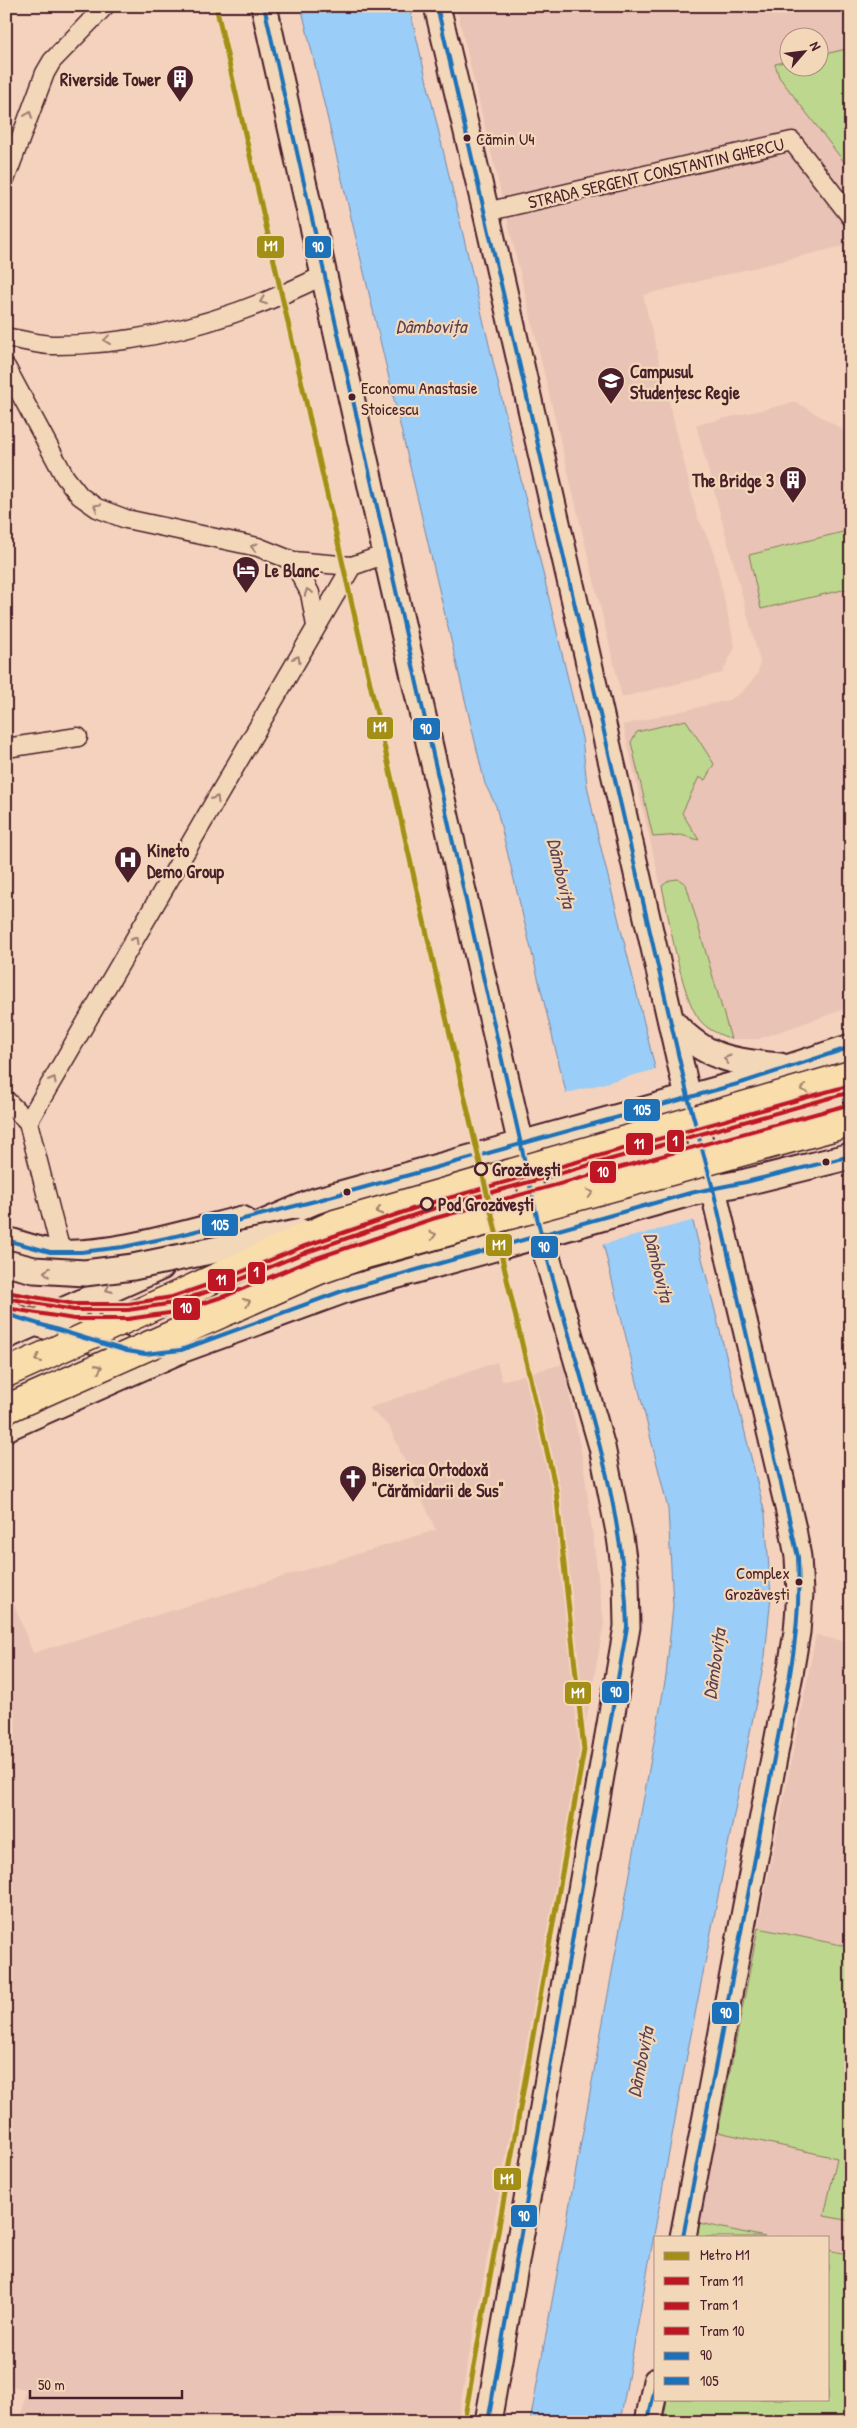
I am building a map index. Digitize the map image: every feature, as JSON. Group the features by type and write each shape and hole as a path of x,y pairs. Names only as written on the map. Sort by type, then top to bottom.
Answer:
{"main road":[{"path":"264,6 520,1144 554,1287 602,1447 620,1537 626,1580 627,1627 488,2422"},
{"path":"436,6 486,212 671,1020 677,1100 781,1475 798,1557 800,1593 797,1632 780,1735 683,2236"},
{"path":"671,1020 688,1039 709,1053 732,1060 793,1067"},
{"path":"6,1240 50,1252 123,1247 315,1201 793,1067 851,1047"},
{"path":"6,1263 34,1270 60,1273 95,1272 133,1267 214,1251 335,1224 851,1075"},
{"path":"6,1409 319,1270 362,1255 851,1122"},
{"path":"6,1428 181,1350 345,1290 702,1190 851,1156"},
{"path":"6,1336 315,1201"},
{"path":"6,1374 335,1224"},
{"path":"6,1314 145,1354 181,1350"},
{"path":"648,2422 654,2391"}],"street":[{"path":"6,177 45,73 52,61 105,6"},
{"name":"STRADA SERGENT CONSTANTIN GHERCU","path":"486,212 792,141 851,217"},
{"path":"6,337 49,345 85,343 160,334 190,328 219,318 295,289 324,275"},
{"path":"6,367 65,477 80,496 97,508 126,519 258,547 293,561 352,566 386,554"},
{"path":"293,561 310,592 316,626"},
{"path":"28,1122 352,566"},
{"path":"6,748 78,737"},
{"path":"6,1100 28,1122 61,1252"}],"shaded area":[{"name":"Campusul Studențesc Regie","path":"456,6 851,6 851,244 643,295 697,516 713,549 735,647 722,673 622,697"},
{"path":"796,402 845,431 851,429 851,1007 758,1039 732,1039 708,1029 699,1020 687,998 623,725 729,700 741,693 758,674 760,661 696,425"},
{"path":"497,1362 502,1381 563,1364 583,1461 604,1623 457,2422 21,2422 26,2389 6,2385 6,1584 33,1653 436,1530 389,1426 369,1408"},
{"path":"816,1635 851,1643 851,2422 663,2422 667,2400 830,2400 830,2236 697,2236"}],"green space":[{"path":"851,48 851,171 779,77 775,64 780,63 780,78 830,78 830,53"},
{"path":"851,530 851,588 761,609 749,555"},
{"path":"686,720 714,764 705,780 699,777 682,813 699,840 681,835 653,837 631,742 637,732"},
{"path":"678,879 686,884 731,1039 702,1023 693,1008 681,975 662,886 670,880"},
{"path":"758,1928 851,1947 851,2221 824,2216 837,2158 718,2132"},
{"path":"699,2223 760,2236 697,2236"},
{"path":"830,2250 851,2255 851,2422 663,2422 667,2400 830,2400"}],"water":[{"name":"Dâmbovița","path":"301,6 409,6 582,738 587,785 598,836 765,1514 771,1596 765,1656 682,2081 620,2422 530,2422 666,1676 673,1606 668,1509 496,806 485,784"}],"pier":[{"path":"657,1069 695,1220 601,1245 564,1094"}],"metro line":[{"name":"M1","path":"216,6 439,987 556,1490 584,1750 464,2422"}],"tram line":[{"name":"11","path":"6,1292 74,1304 128,1304 172,1297 222,1280 302,1247 427,1204 851,1085"},
{"name":"1","path":"6,1298 74,1310 128,1310 174,1303 224,1286 304,1253 429,1210 851,1092"},
{"name":"10","path":"6,1308 74,1319 128,1319 176,1312 228,1295 308,1261 432,1219 851,1104"}],"transit line":[{"name":"90","path":"264,6 538,1223 609,1484 624,1578 627,1627 488,2422"},
{"name":"90","path":"437,6 688,1097 713,1189 798,1557 799,1587 790,1674 683,2236"},
{"name":"105","path":"6,1240 50,1252 81,1252 123,1247 176,1236 315,1201 741,1083 851,1047"},
{"name":"105","path":"6,1314 127,1351 145,1354 181,1350 345,1290 690,1193 746,1182 851,1156"},
{"name":"90","path":"648,2422 654,2392"}],"place":[{"name":"Riverside Tower","path":"180,103"},
{"name":"Cămin U4","path":"467,138"},
{"name":"Economu Anastasie Stoicescu","path":"352,397"},
{"name":"Campusul Studențesc Regie","path":"611,405"},
{"name":"The Bridge 3","path":"793,504"},
{"name":"Le Blanc","path":"246,594"},
{"name":"Kineto Demo Group","path":"128,884"},
{"name":"Grozăvești","path":"481,1169"},
{"name":"Pod Grozăvești","path":"427,1204"},
{"name":"Biserica Ortodoxă \"Cărămidarii de Sus\"","path":"353,1503"},
{"name":"Complex Grozăvești","path":"799,1582"}]}
